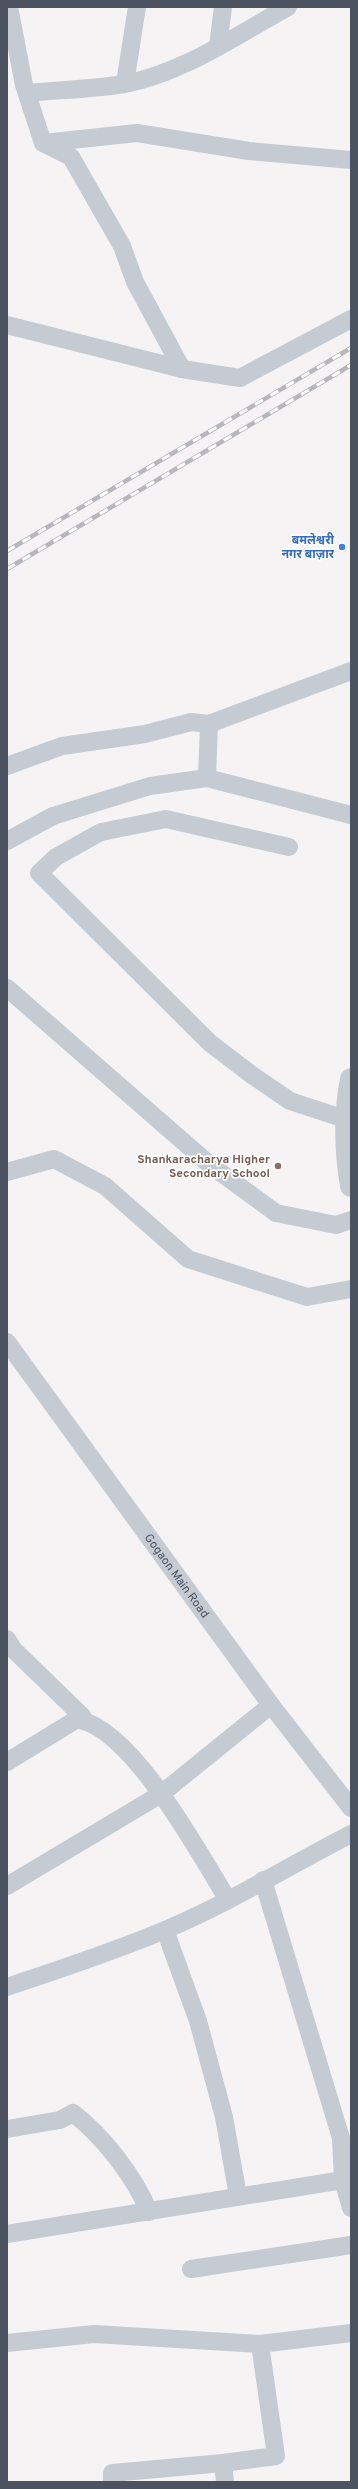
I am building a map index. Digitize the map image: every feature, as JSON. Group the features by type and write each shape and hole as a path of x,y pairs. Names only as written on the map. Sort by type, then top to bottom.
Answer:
{"street":[{"path":"8,7 26,89 43,143 71,157 122,246 135,282 182,369"},
{"path":"125,84 137,7"},
{"path":"218,46 223,7"},
{"path":"7,74 26,89 125,84 164,72 218,46 288,7"},
{"path":"43,143 137,133 249,151 351,160"},
{"path":"7,325 182,369 240,378 351,319"},
{"path":"7,766 62,746 145,734 191,722 209,724 351,670"},
{"path":"207,778 209,724"},
{"path":"7,841 53,816 150,786 207,778 351,815"},
{"path":"289,846 166,819 101,832 56,857 39,874 210,1043 252,1075 290,1100 345,1119"},
{"path":"7,988 209,1164 276,1213 336,1225 351,1220"},
{"path":"350,1174 345,1119 351,1079"},
{"path":"7,1172 54,1159 105,1186 188,1258 307,1297 351,1289"},
{"name":"Gogaon Main Road","path":"7,1342 271,1705 351,1808"},
{"path":"9,1647 82,1716"},
{"path":"7,1886 161,1794 271,1705"},
{"path":"7,1762 82,1716"},
{"path":"82,1716 80,1720 93,1723 118,1742 161,1794 228,1900"},
{"path":"7,1986 78,1964 165,1930 228,1900 351,1834"},
{"path":"264,1880 346,2136 344,2180 351,2208"},
{"path":"165,1930 198,2021 224,2117 238,2196"},
{"path":"7,2129 60,2120 73,2113 87,2124 139,2188 149,2212"},
{"path":"7,2234 344,2180"},
{"path":"191,2269 351,2245"},
{"path":"7,2343 94,2334 260,2344 351,2333"},
{"path":"112,2482 112,2473 223,2464 276,2456 260,2344"},
{"path":"223,2464 226,2482"}],"railway":[{"path":"7,551 351,348"},
{"path":"7,569 351,365"}],"place":[{"name":"बमलेश्वरी नगर बाज़ार","path":"342,547"},
{"name":"Shankaracharya Higher Secondary School","path":"278,1166"}]}
